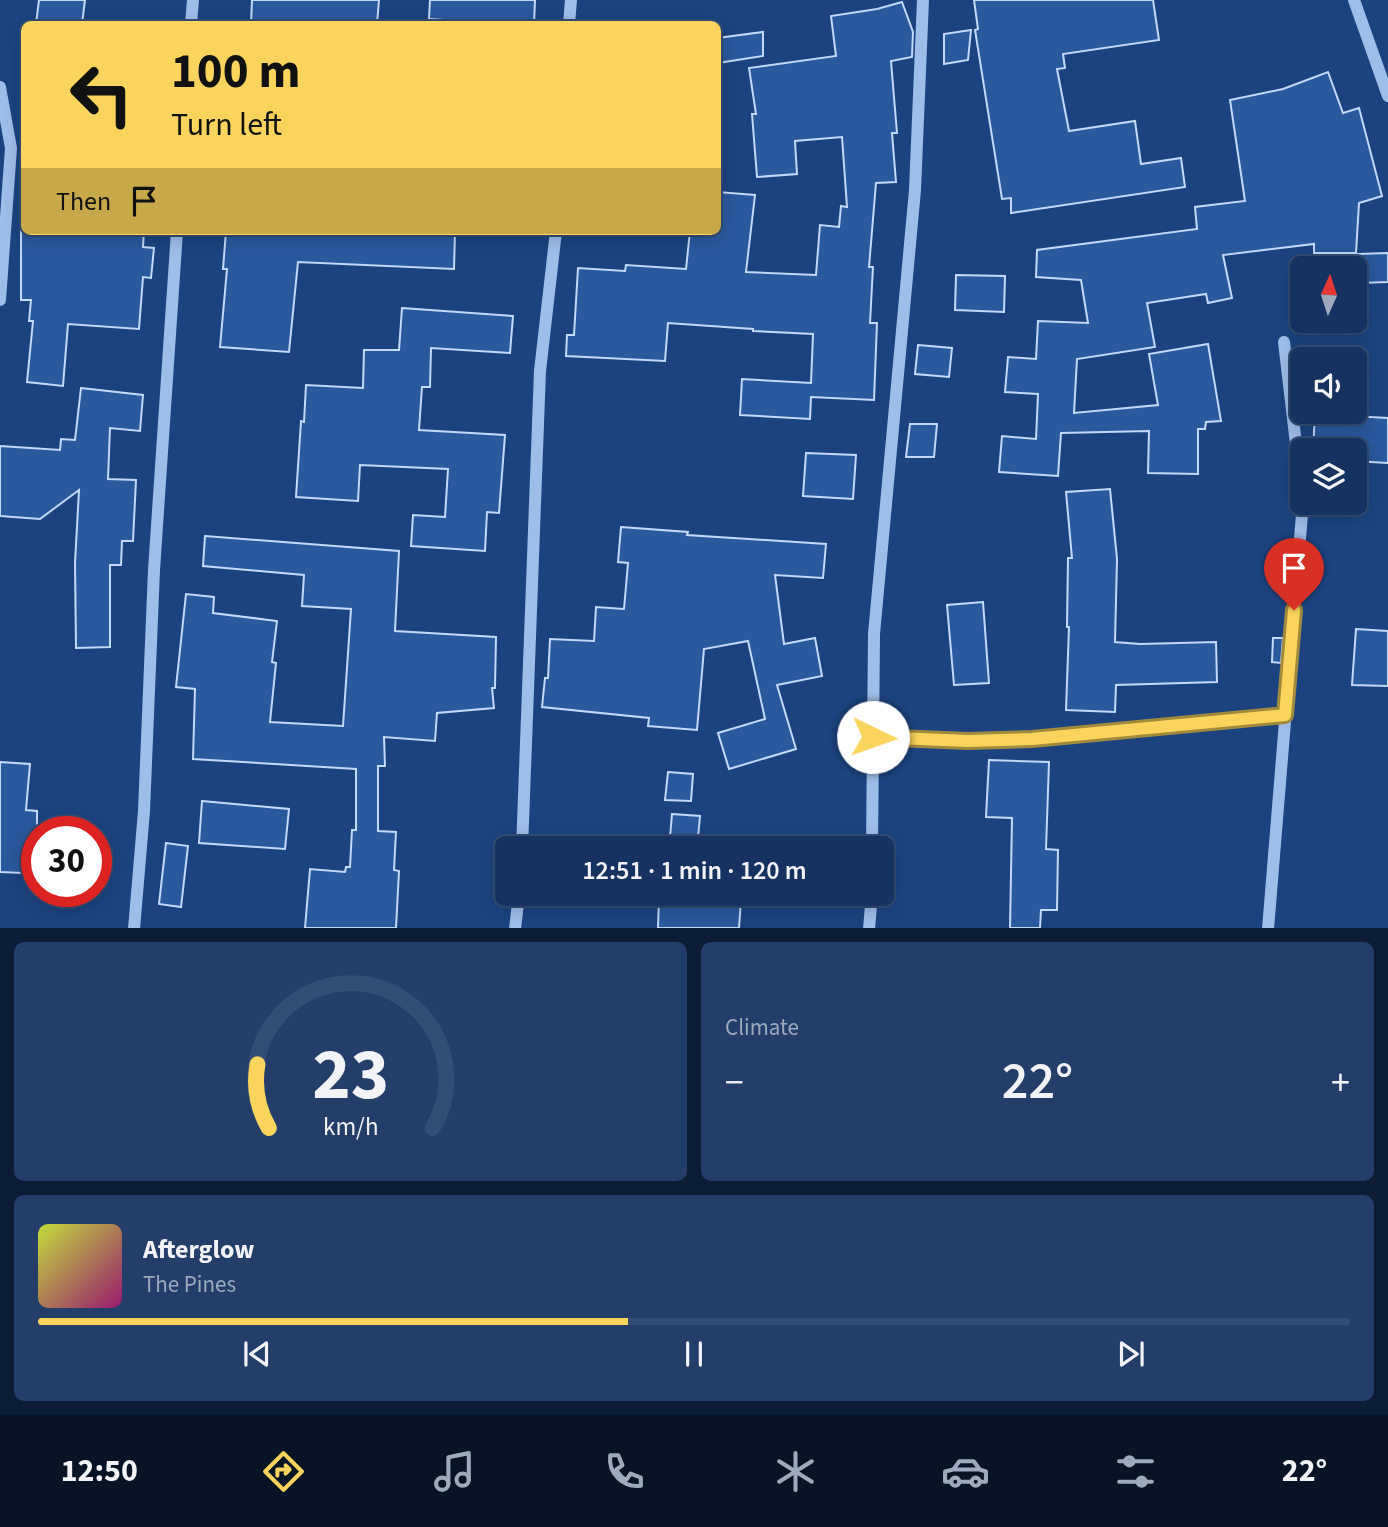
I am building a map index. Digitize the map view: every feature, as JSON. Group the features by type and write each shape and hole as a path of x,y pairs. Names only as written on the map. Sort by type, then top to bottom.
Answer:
{"street":[{"path":"191,21 193,0"},
{"path":"569,21 571,0"},
{"path":"872,836 874,634 915,190 923,0"},
{"path":"1354,0 1388,96"},
{"path":"0,88 10,148 0,300"},
{"path":"134,928 144,811 154,570 177,235"},
{"path":"522,836 540,371 556,235"},
{"path":"1284,342 1295,438"},
{"path":"1268,928 1302,515"},
{"path":"873,737 968,741 1032,739 1285,715"},
{"path":"515,928 518,906"},
{"path":"869,928 871,906"}],"building":[{"path":"39,0 85,0 82,21 36,21"},
{"path":"252,0 379,0 377,21 251,21"},
{"path":"430,0 535,0 534,21 429,19"},
{"path":"974,0 1153,0 1159,40 1063,54 1065,68 1057,69 1069,131 1135,121 1141,164 1181,158 1185,187 1011,213 1011,198 1002,199 975,30 978,29"},
{"path":"902,2 913,32 912,57 891,61 897,133 892,133 896,182 876,183 869,267 873,267 870,323 877,323 874,400 811,397 810,419 740,415 742,379 811,383 813,334 668,323 665,361 566,356 567,335 574,335 578,268 625,271 626,265 686,269 690,235 721,235 721,192 755,195 746,272 816,275 820,225 839,227 841,206 847,207 842,137 795,141 797,174 757,177 752,114 756,114 749,68 836,56 831,16"},
{"path":"971,30 968,60 944,64 944,34"},
{"path":"763,32 763,56 721,63 721,38"},
{"path":"1328,72 1343,113 1359,108 1382,196 1359,203 1356,253 1314,253 1314,244 1223,255 1232,298 1208,303 1206,294 1147,303 1155,347 1077,359 1074,413 1158,405 1149,354 1208,344 1221,421 1206,422 1205,429 1198,429 1198,474 1148,473 1149,431 1061,433 1058,476 999,472 1002,436 1036,439 1038,394 1005,392 1008,357 1036,359 1038,321 1088,323 1081,280 1036,277 1037,250 1197,229 1195,207 1245,201 1230,100 1283,89"},
{"path":"21,235 144,235 143,247 154,248 151,278 143,277 139,329 68,324 63,386 27,382 33,321 29,321 31,300 21,300"},
{"path":"226,235 455,235 454,269 298,262 289,352 220,347 227,269 223,269"},
{"path":"1388,253 1388,282 1367,283 1367,256 1358,254"},
{"path":"956,275 1005,276 1004,312 955,310"},
{"path":"402,308 513,316 510,353 431,348 430,387 422,387 419,430 505,435 499,513 487,512 485,551 411,546 413,515 445,517 448,469 360,465 358,501 296,497 306,385 363,388 364,350 399,350"},
{"path":"918,345 952,348 949,377 915,374"},
{"path":"81,388 143,395 140,431 110,428 108,479 136,480 133,541 122,541 121,565 110,565 110,647 76,648 75,563 79,490 40,519 0,516 0,446 60,450 61,439 75,440"},
{"path":"1367,417 1388,418 1388,463 1367,462 1367,438 1314,438 1314,424 1367,424"},
{"path":"910,424 937,424 934,457 906,457"},
{"path":"806,453 856,455 853,499 803,496"},
{"path":"1110,489 1117,559 1115,642 1216,642 1217,682 1116,685 1115,712 1066,710 1068,558 1072,558 1066,492"},
{"path":"621,527 688,532 687,535 826,544 823,578 775,575 784,644 815,638 822,676 777,685 796,749 729,769 718,733 765,719 748,641 704,649 697,730 648,726 649,718 542,707 545,678 548,678 550,639 594,641 596,607 624,609 628,563 618,562"},
{"path":"205,536 399,551 395,631 496,637 495,688 492,688 494,708 437,713 435,741 384,737 385,766 378,766 378,831 396,832 394,870 399,871 396,928 305,928 310,869 345,872 346,867 350,867 352,830 356,830 356,769 193,759 195,689 176,687 186,594 214,597 213,613 277,621 272,662 276,663 270,722 343,726 351,609 302,606 304,575 203,566"},
{"path":"983,602 989,683 954,685 947,605"},
{"path":"1356,629 1388,631 1388,686 1352,685"},
{"path":"1273,638 1283,638 1281,663 1272,662"},
{"path":"989,760 1049,762 1046,849 1058,850 1057,910 1041,910 1040,928 1010,928 1012,818 986,817"},
{"path":"0,762 30,764 26,810 37,811 37,816 21,816 21,873 0,872"},
{"path":"668,772 693,774 691,801 665,800"},
{"path":"202,801 289,809 285,849 199,843"},
{"path":"672,814 700,816 698,836 670,836"},
{"path":"166,843 188,846 181,907 159,904"},
{"path":"659,906 741,906 739,928 658,928"}],"route":[{"path":"873,737 968,741 1032,739 1285,715 1294,610"}]}
